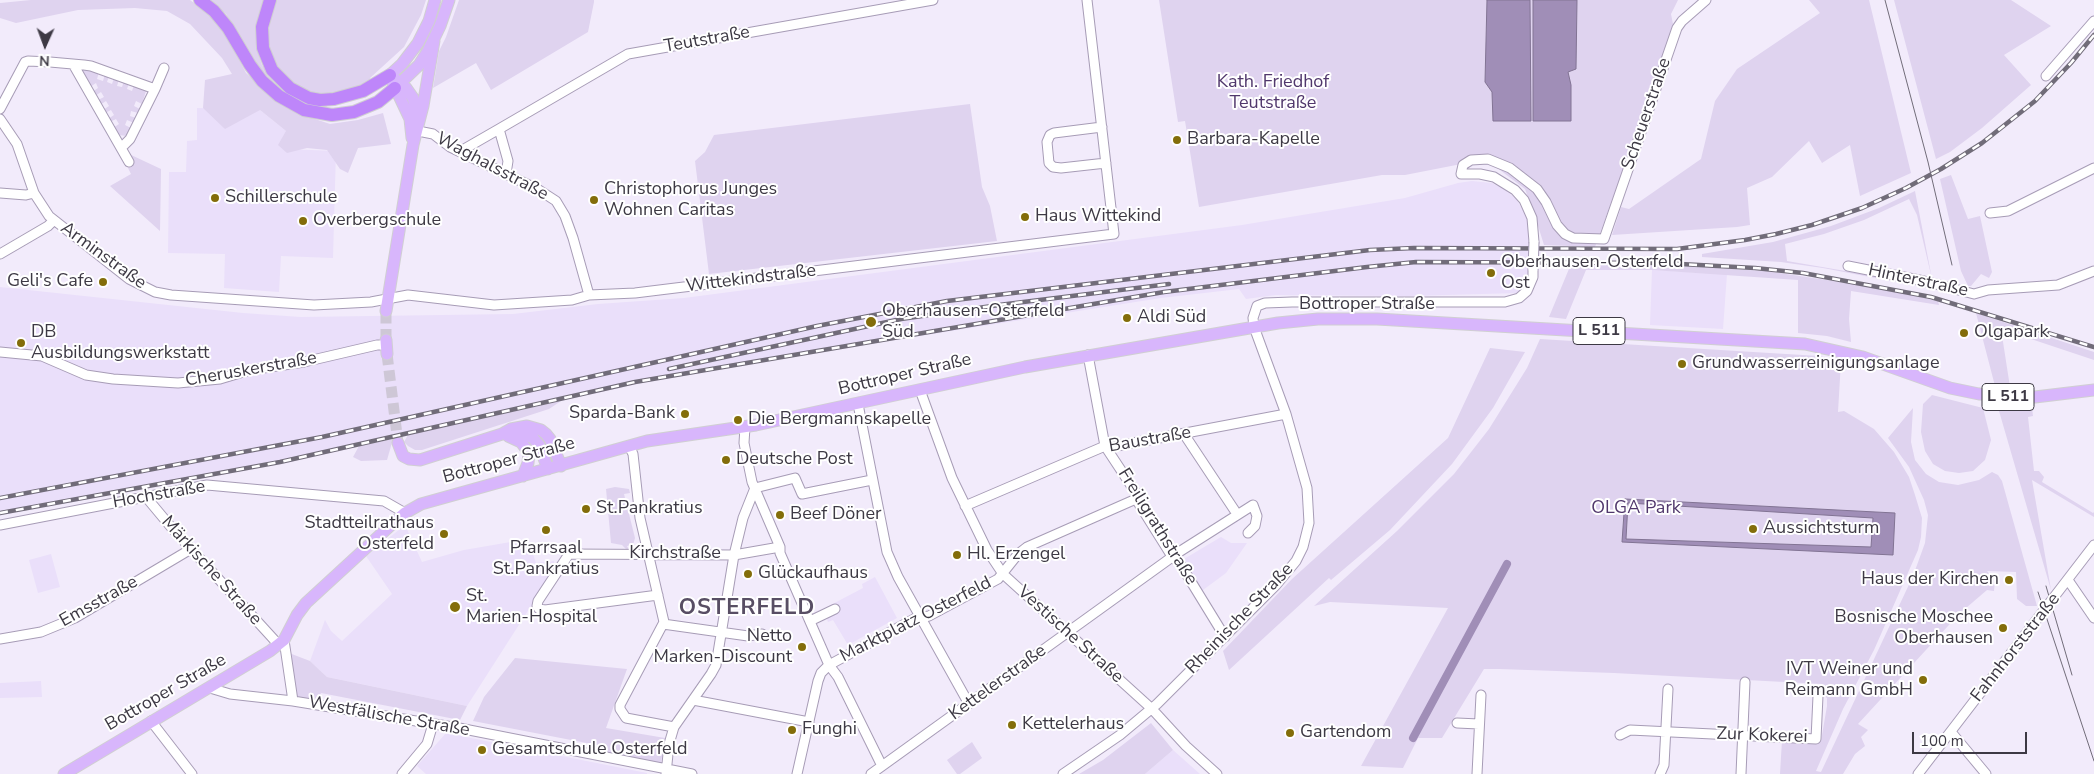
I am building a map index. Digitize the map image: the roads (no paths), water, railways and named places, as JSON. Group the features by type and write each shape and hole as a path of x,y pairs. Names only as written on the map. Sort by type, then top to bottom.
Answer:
{"highway":[{"path":"200,0 214,11 228,28 262,81 279,96 304,110 332,116 354,112 378,102 398,86"},
{"path":"270,0 262,27 263,48 272,70 290,88 309,98 334,100 364,91 390,75"}],"main road":[{"path":"418,125 417,108 412,98 398,86 390,75 402,64 418,43 429,21 435,0"},
{"path":"387,305 413,145 434,41 449,0"},
{"path":"398,86 419,65 434,41"},
{"path":"398,86 410,120 413,145"},
{"name":"Bottroper Straße","path":"64,774 77,771 151,721 261,657 281,642 297,614 306,603 405,513 439,498 629,446 669,437 745,427 1017,368 1254,327 1298,321 1342,319 1795,343 1854,355 1950,388 1979,394 2035,397 2094,390"},
{"path":"398,443 403,456 409,459 420,460 502,434 518,427 527,426 541,430 550,439 561,466"},
{"path":"502,434 519,433 533,438 539,445 548,469"},
{"path":"502,434 521,442 528,453 528,463 523,476"}],"street":[{"name":"Teutstraße","path":"462,153 466,148 628,54 934,0"},
{"path":"1087,0 1102,128 1106,163 1061,168 1053,167 1050,163 1047,142 1050,135 1102,128"},
{"name":"Scheuerstraße","path":"1254,327 1255,308 1265,303 1511,301 1519,298 1527,291 1532,278 1534,227 1530,210 1515,190 1494,177 1480,174 1461,174 1463,165 1467,162 1482,159 1495,161 1516,172 1537,189 1546,202 1557,225 1565,234 1573,238 1604,239 1677,28 1682,21 1706,0"},
{"path":"2046,76 2094,21"},
{"path":"0,109 23,63 28,61 91,66 155,89"},
{"path":"73,64 129,162"},
{"path":"121,148 130,139 164,68"},
{"name":"Arminstraße","path":"0,119 17,144 34,193 47,213 129,279 155,292 171,295 314,305 371,302 387,305"},
{"name":"Waghalsstraße","path":"418,125 462,153 544,192 562,208 573,238 589,295"},
{"path":"499,129 508,161 506,174"},
{"name":"Wittekindstraße","path":"387,305 408,295 505,306 572,300 589,295 635,293 1114,234 1106,163"},
{"path":"1990,213 2008,211 2094,168"},
{"path":"0,193 26,195 34,193"},
{"path":"0,254 48,226 54,220"},
{"name":"Hinterstraße","path":"1848,266 1924,281 1974,294 1988,290 2058,285 2094,271"},
{"name":"Rheinische Straße","path":"1063,774 1114,739 1152,709 1225,637 1290,568 1300,552 1306,536 1310,515 1308,488 1286,414 1254,327"},
{"name":"Cheruskerstraße","path":"0,352 42,356 86,375 113,379 178,383 220,379 250,370 304,362 377,345 386,346"},
{"name":"Freiligrathstraße","path":"1088,355 1105,446 1136,493 1136,499 1173,558 1179,562 1225,637"},
{"name":"Vestische Straße","path":"920,390 948,470 987,550 1003,574 1152,709 1186,746 1217,774"},
{"path":"858,404 885,547 921,618 969,704"},
{"name":"Baustraße","path":"966,506 1105,446 1117,446 1286,414"},
{"path":"745,427 745,447 752,482 780,547 780,553 829,665 838,677 882,766"},
{"path":"1184,434 1237,514 1253,505 1257,516 1255,526 1248,533"},
{"path":"629,446 633,454 636,499 663,624 627,691 620,709 626,718 674,726"},
{"path":"755,488 795,478 802,494 872,480"},
{"name":"Hochstraße","path":"0,525 207,485 384,501 405,513"},
{"path":"666,772 674,726 715,668 734,554 743,518 755,488"},
{"name":"Märkische Straße","path":"146,497 191,549 281,642"},
{"name":"Marktplatz Osterfeld","path":"829,665 914,620 930,616 998,579 1018,554 1027,547 1136,499"},
{"name":"Kettelerstraße","path":"871,774 1186,548 1237,514"},
{"name":"Fahnhorststraße","path":"1918,774 2094,545"},
{"name":"Kirchstraße","path":"658,595 545,610 538,608 538,601 569,554 734,554 780,547"},
{"name":"Emsstraße","path":"0,639 30,635 75,618 191,549"},
{"path":"2068,580 2094,618"},
{"path":"810,621 835,609"},
{"path":"663,624 748,636 762,634"},
{"name":"Westfälische Straße","path":"281,642 293,701"},
{"path":"797,774 818,682 821,673 829,665"},
{"path":"1741,774 1745,682"},
{"name":"Westfälische Straße","path":"210,688 230,694 293,701 433,724 666,772 692,774"},
{"path":"1660,774 1664,765 1668,689"},
{"path":"1477,774 1481,695"},
{"name":"Zur Kokerei","path":"1620,735 1630,730 1816,739 1818,696"},
{"path":"693,700 808,722"},
{"path":"151,721 192,774"},
{"path":"1458,723 1479,724"},
{"path":"402,774 427,744 433,724"},
{"path":"1951,732 1986,774"}],"waterway":[{"path":"1413,738 1507,564"}],"tunnel":[{"path":"386,311 386,340"},
{"path":"387,354 398,443"}],"tram line":[{"path":"1885,0 1928,162 1952,265"},
{"path":"2046,586 2072,675"},
{"path":"2038,592 2094,761"}],"railway":[{"path":"0,498 322,437 817,326 947,301 1370,250 1414,248 1677,249 1776,234 1812,225 1862,208 1906,188 1941,169 1982,143 2035,101 2071,63 2094,35"},
{"path":"0,513 280,462 635,382 1164,292 1416,262 1662,263 1755,268 1803,273 1931,297 2094,347"},
{"path":"669,369 901,319 1169,284"}],"place":[{"name":"Barbara-Kapelle","path":"1177,140"},
{"name":"Schillerschule","path":"215,198"},
{"name":"Christophorus Junges Wohnen Caritas","path":"594,200"},
{"name":"Haus Wittekind","path":"1025,217"},
{"name":"Overbergschule","path":"303,221"},
{"name":"Oberhausen-Osterfeld Ost","path":"1491,273"},
{"name":"Geli's Cafe","path":"103,282"},
{"name":"Aldi Süd","path":"1127,318"},
{"name":"Oberhausen-Osterfeld Süd","path":"871,322"},
{"name":"Olgapark","path":"1964,333"},
{"name":"DB Ausbildungswerkstatt","path":"21,343"},
{"name":"Grundwasserreinigungsanlage","path":"1682,364"},
{"name":"Sparda-Bank","path":"685,414"},
{"name":"Die Bergmannskapelle","path":"738,420"},
{"name":"Deutsche Post","path":"726,460"},
{"name":"St.Pankratius","path":"586,509"},
{"name":"Beef Döner","path":"780,515"},
{"name":"Aussichtsturm","path":"1753,529"},
{"name":"Pfarrsaal St.Pankratius","path":"546,530"},
{"name":"Stadtteilrathaus Osterfeld","path":"444,534"},
{"name":"Hl. Erzengel","path":"957,555"},
{"name":"Glückaufhaus","path":"748,574"},
{"name":"Haus der Kirchen","path":"2009,580"},
{"name":"St. Marien-Hospital","path":"455,607"},
{"name":"Bosnische Moschee Oberhausen","path":"2003,628"},
{"name":"Netto Marken-Discount","path":"802,647"},
{"name":"IVT Weiner und Reimann GmbH","path":"1923,680"},
{"name":"Kettelerhaus","path":"1012,725"},
{"name":"Funghi","path":"792,730"},
{"name":"Gartendom","path":"1290,733"},
{"name":"Gesamtschule Osterfeld","path":"482,750"}],"district":[{"name":"OSTERFELD","path":"747,609"}],"park label":[{"name":"Kath. Friedhof Teutstraße","path":"1273,94"},
{"name":"OLGA Park","path":"1636,509"}]}
